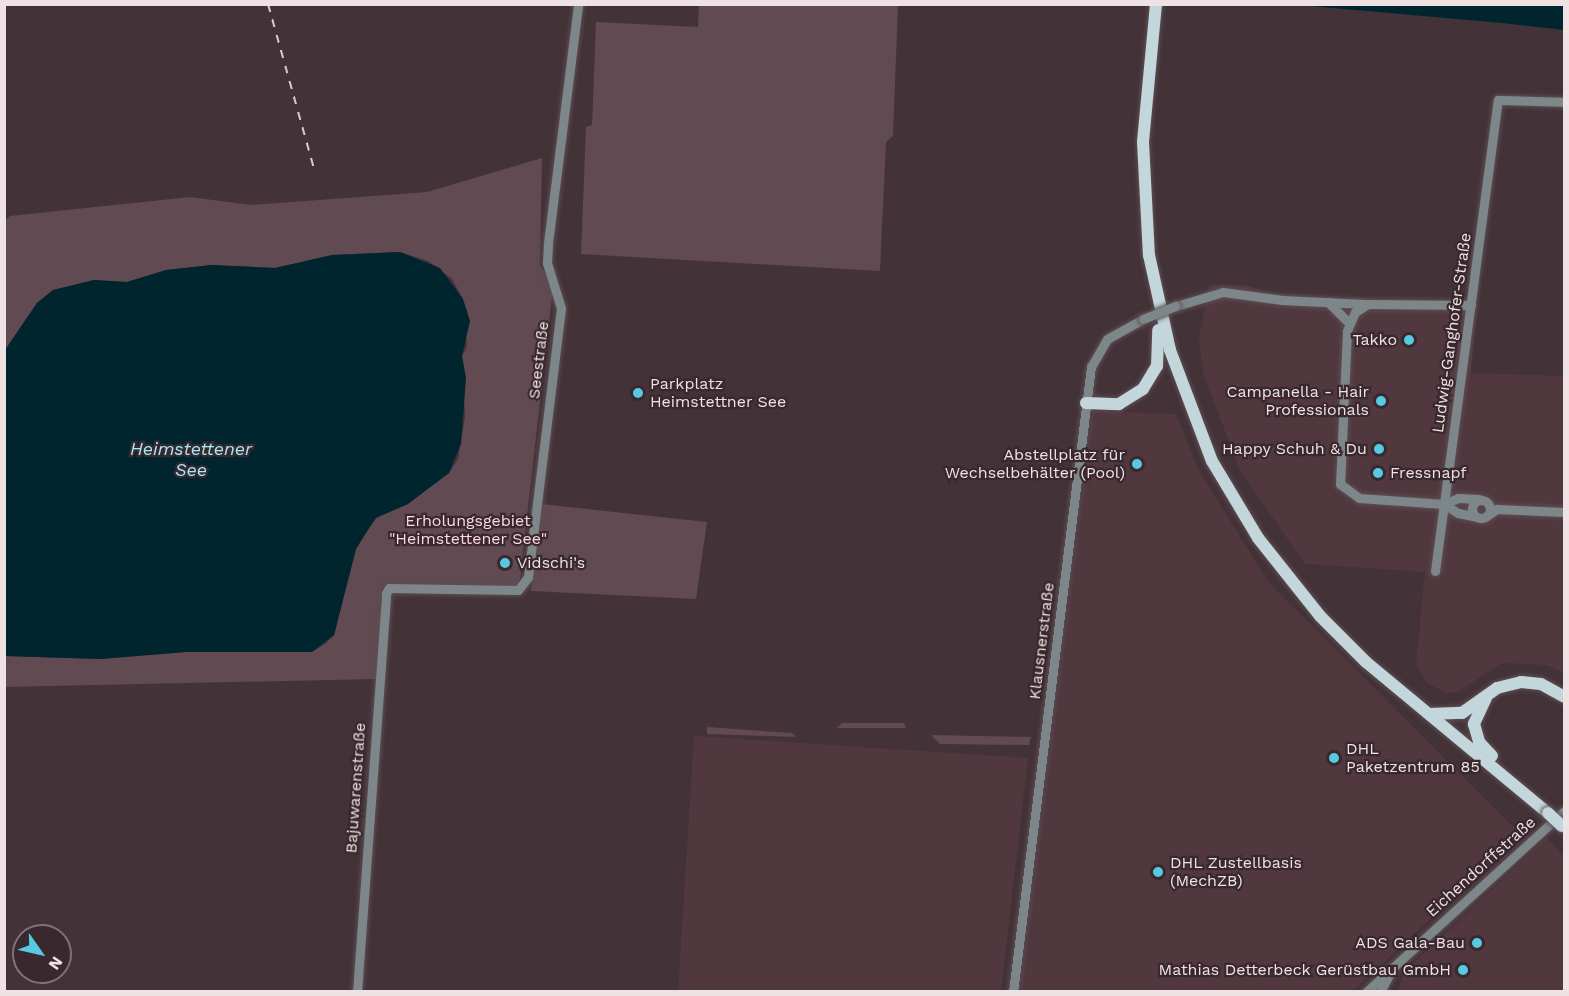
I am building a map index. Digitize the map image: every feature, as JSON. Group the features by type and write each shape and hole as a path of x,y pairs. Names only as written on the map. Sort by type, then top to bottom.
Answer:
{"main road":[{"path":"1156,4 1143,171 1153,273 1180,384 1212,461 1234,500 1277,566 1320,616 1428,714 1513,782 1563,827"},
{"path":"1086,403 1119,404 1143,389 1151,378 1160,351 1149,291 1153,273"},
{"path":"1428,714 1462,713 1488,695 1521,682 1541,684 1564,698"},
{"path":"1488,695 1476,715 1475,733 1485,751 1513,782"}],"street":[{"name":"Seestraße","path":"390,588 518,590 528,577 561,308 547,263 548,243 578,4"},
{"name":"Ludwig-Ganghofer-Straße","path":"1435,571 1498,100 1564,102"},
{"name":"Klausnerstraße","path":"1013,992 1091,367 1101,346 1113,333 1176,306 1222,292 1328,302"},
{"path":"1328,302 1471,305"},
{"path":"1328,302 1349,323"},
{"path":"1368,304 1355,312 1349,323 1340,484 1359,498 1444,504 1477,517 1488,515 1497,509"},
{"path":"1444,504 1458,498 1483,500 1497,509 1564,512"},
{"path":"1483,500 1488,515"},
{"path":"1477,517 1471,507 1483,500"},
{"name":"Bajuwarenstraße","path":"357,992 378,680 386,593 390,588"},
{"name":"Eichendorffstraße","path":"1366,992 1564,811"},
{"name":"Eichendorffstraße","path":"1380,992 1391,971"}],"shaded area":[{"path":"1209,285 1245,285 1268,293 1331,297 1477,302 1471,373 1564,376 1564,673 1547,665 1502,663 1456,693 1444,692 1427,683 1416,664 1425,572 1305,564 1241,472 1204,377 1199,339"},
{"name":"DHL Paketzentrum 85","path":"1093,411 1176,414 1198,469 1269,583 1521,835 1356,988 1346,992 1020,991"},
{"path":"694,736 1028,758 1001,991 678,991"},
{"path":"1547,838 1564,857 1564,991 1398,991 1403,973"}],"green space":[{"path":"699,5 898,5 893,136 886,142 880,271 581,254 586,127 592,125 596,22 698,27"},
{"name":"Erholungsgebiet \"Heimstettener See\"","path":"542,158 540,265 553,287 519,587 385,585 376,679 5,687 5,656 100,659 186,652 312,652 325,644 334,635 356,549 376,518 449,473 458,459 465,417 462,356 467,347 463,299 452,279 428,261 400,252 332,255 275,268 212,265 166,270 127,282 94,280 53,290 37,303 5,350 4,222 10,216 190,197 251,205 427,192"},
{"path":"541,504 707,522 696,599 531,591"},
{"path":"842,723 904,723 906,728 837,728"},
{"path":"707,727 792,733 796,737 707,734"},
{"path":"931,735 1031,737 1029,745 940,744"}],"water":[{"path":"1299,5 1564,5 1564,30 1502,23"},
{"name":"Heimstettener See","path":"400,252 440,268 463,299 470,321 462,356 466,378 461,444 449,473 408,504 376,518 367,531 356,549 334,635 312,652 186,652 100,659 5,656 5,350 37,303 53,290 94,280 127,282 166,270 212,265 275,268 332,255"}],"railway":[{"path":"268,4 315,172"}],"place":[{"name":"Takko","path":"1409,340"},
{"name":"Parkplatz Heimstettner See","path":"638,393"},
{"name":"Campanella - Hair Professionals","path":"1381,401"},
{"name":"Happy Schuh & Du","path":"1379,449"},
{"name":"Abstellplatz für Wechselbehälter (Pool)","path":"1137,464"},
{"name":"Fressnapf","path":"1378,473"},
{"name":"Vidschi's","path":"505,563"},
{"name":"DHL Paketzentrum 85","path":"1334,758"},
{"name":"DHL Zustellbasis (MechZB)","path":"1158,872"},
{"name":"ADS Gala-Bau","path":"1477,943"},
{"name":"Mathias Detterbeck Gerüstbau GmbH","path":"1463,970"}]}
